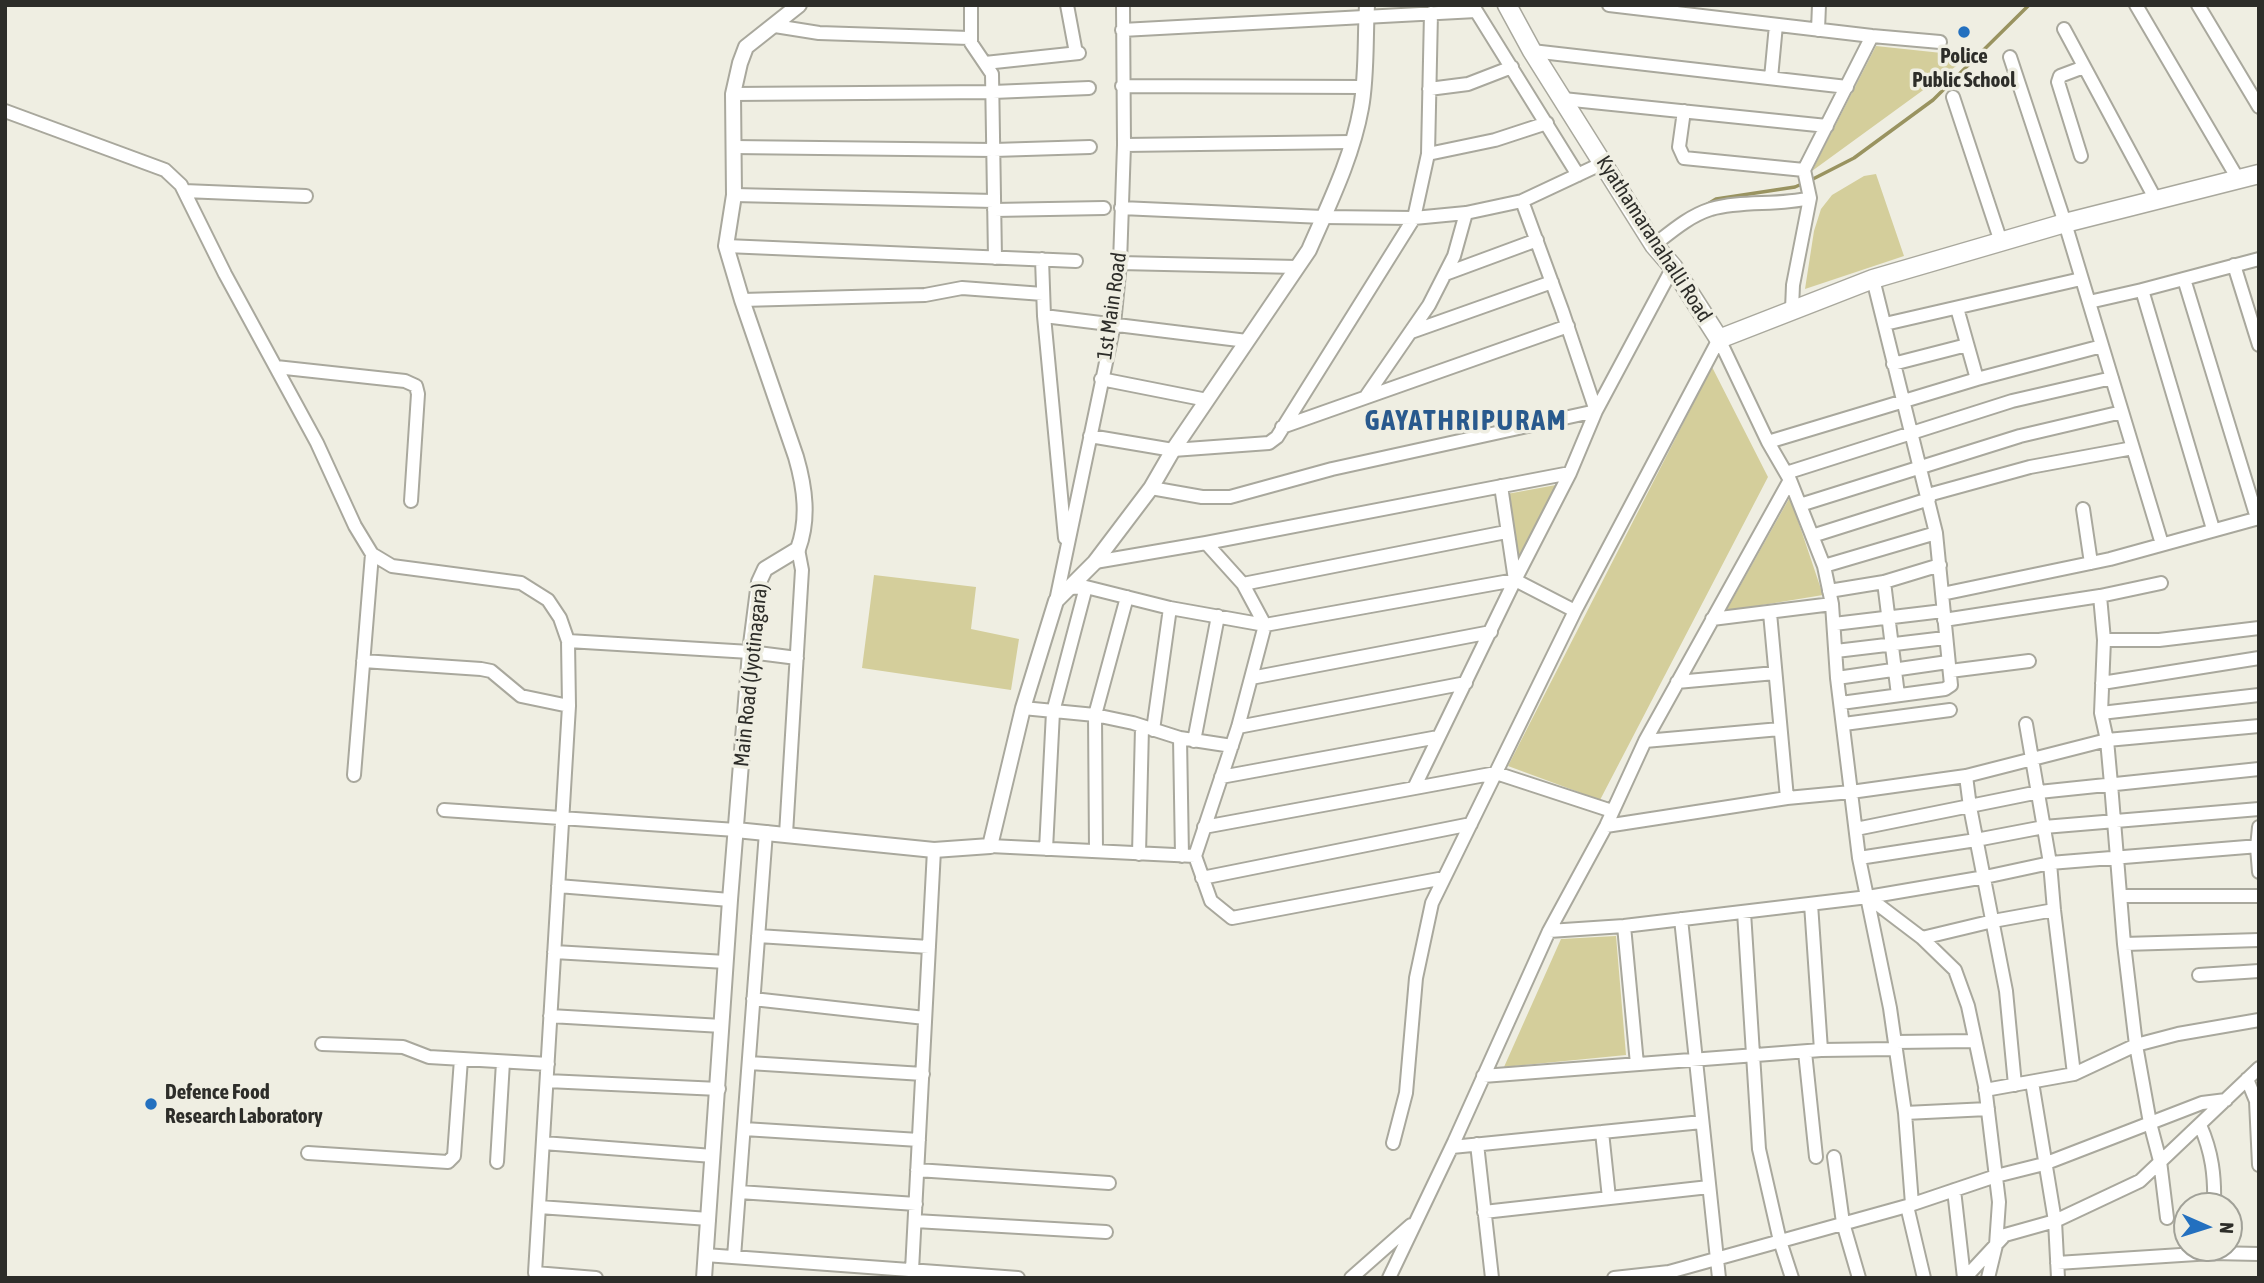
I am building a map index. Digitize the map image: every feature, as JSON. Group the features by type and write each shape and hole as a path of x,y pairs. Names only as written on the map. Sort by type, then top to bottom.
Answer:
{"main road":[{"name":"Kyathamaranahalli Road","path":"1507,5 1532,51 1654,244 1719,339"},
{"path":"1719,339 1873,279 2065,223 2157,202 2259,174"}],"street":[{"path":"786,834 803,570 798,549 805,510 803,483 741,300 726,246 734,195 733,94 740,63 746,47 799,5"},
{"path":"971,5 970,38 992,74 995,258"},
{"path":"985,63 1077,53 1067,5"},
{"name":"1st Main Road","path":"1056,601 1114,324 1120,263 1124,145 1123,5"},
{"path":"1818,30 1819,5"},
{"path":"2136,5 2238,179"},
{"path":"2198,5 2259,107"},
{"path":"1616,6 1940,42"},
{"path":"1122,30 1366,11 1431,13 1474,8 1578,175"},
{"path":"990,846 1023,708 1056,601 1095,562 1151,488 1173,450 1309,250 1342,175 1361,107 1366,11"},
{"path":"1090,436 1173,450 1269,443 1277,437 1414,218 1428,153 1431,13"},
{"path":"1771,78 1776,25"},
{"path":"775,26 819,33 970,38"},
{"path":"2064,29 2157,202"},
{"path":"1654,244 1685,221 1713,209 1795,202 1806,183 1827,126 1872,36"},
{"path":"1532,51 1847,86"},
{"path":"2010,57 2065,223 2162,544"},
{"path":"1429,89 1468,84 1511,67"},
{"path":"2081,156 2059,82 2060,76 2084,67"},
{"path":"1122,86 1362,87"},
{"path":"733,94 993,92 1090,88"},
{"path":"1953,97 2001,242"},
{"path":"1563,99 1827,126"},
{"path":"5,111 164,170 174,177 184,191 317,443 355,526 372,554 392,566 521,583 548,600 560,618 568,641 569,706 535,1273 596,1278"},
{"path":"1684,111 1679,147 1684,158 1806,183"},
{"path":"1428,153 1495,140 1546,123"},
{"path":"1124,145 1351,142"},
{"path":"733,147 994,150 1090,147"},
{"path":"1121,208 1323,217 1414,218 1466,213 1522,201 1603,163"},
{"path":"1792,309 1806,183"},
{"path":"184,191 306,196"},
{"path":"734,195 1104,208"},
{"path":"1522,201 1596,411"},
{"path":"1367,396 1429,305 1454,256 1466,213"},
{"path":"1445,274 1536,240"},
{"path":"726,246 1076,261"},
{"path":"1042,259 1044,316 1066,551"},
{"path":"2089,302 2259,259"},
{"path":"1120,263 1297,267"},
{"path":"2234,265 2259,345"},
{"path":"1414,788 1570,473 1596,411 1672,267"},
{"path":"1842,703 1949,688 1936,533 1873,279"},
{"path":"1885,324 2081,279"},
{"path":"1942,594 2091,563 2258,518 2183,279"},
{"path":"1411,332 1552,282"},
{"path":"741,300 925,295 962,288 1043,294"},
{"path":"2142,290 2213,529"},
{"path":"1957,308 1977,379"},
{"path":"1044,316 1247,341"},
{"path":"1281,427 1568,326"},
{"path":"1393,1143 1406,1093 1416,978 1432,903 1575,611 1719,339"},
{"name":"Kyathamaranahalli Road","path":"1719,339 1768,442 1788,476 1824,566 1831,598 1859,858 1895,1046 1905,1113 1910,1205 1924,1278"},
{"path":"1894,364 1967,345"},
{"path":"1768,442 1977,379 2102,346"},
{"path":"276,367 405,381 416,386 418,394 411,500"},
{"path":"1389,1278 1452,1147 1549,931 1605,826 1644,741 1788,476 2012,401 2112,378"},
{"path":"1101,379 1207,400"},
{"path":"1151,488 1202,496 1230,497 1332,469 1596,411"},
{"path":"1800,505 2020,436 2122,412"},
{"path":"1812,537 1928,497 2030,467 2133,448"},
{"path":"1095,562 1570,473"},
{"path":"1501,486 1515,580"},
{"path":"2083,509 2091,563"},
{"path":"1243,584 1506,532"},
{"path":"1824,566 1936,533"},
{"path":"1189,856 1204,827 1232,746 1265,625 1243,584 1206,543"},
{"name":"Main Road (Jyotinagara)","path":"704,1278 750,652 761,574 798,549"},
{"path":"355,775 372,554"},
{"path":"1712,619 1770,613 1831,598 1940,565"},
{"path":"1070,588 1086,587 1170,608 1265,625 1515,580 1575,611"},
{"path":"1884,582 1898,695"},
{"path":"1834,624 1944,615 2100,596 2161,583"},
{"path":"1046,849 1053,712 1086,587"},
{"path":"2100,596 2104,640 2101,713 2107,740 2124,944 2136,1045 2160,1161 2167,1218"},
{"path":"1096,851 1096,715 1127,597"},
{"path":"1139,853 1147,728 1170,608"},
{"path":"1770,613 1787,798"},
{"path":"1194,741 1217,616"},
{"path":"2104,640 2159,640 2259,628"},
{"path":"1251,678 1491,632"},
{"path":"1836,651 1945,638"},
{"path":"568,641 797,657"},
{"path":"2102,683 2259,658"},
{"path":"363,661 491,671 521,696 569,706"},
{"path":"1838,678 2029,661"},
{"path":"1677,682 1775,673"},
{"path":"1238,727 1466,683"},
{"path":"2101,713 2259,695"},
{"path":"1023,708 1096,715 1180,738 1232,746"},
{"path":"1844,724 1950,710"},
{"path":"2026,724 2050,863 2074,1074"},
{"path":"1605,826 1787,798 1851,792 1965,775 2107,740 2259,726"},
{"path":"1644,741 1780,729"},
{"path":"1221,777 1438,737"},
{"path":"1180,738 1189,856 1211,901 1232,918 1444,878"},
{"path":"1856,829 2039,792 2259,769"},
{"path":"1204,827 1496,773 1612,811"},
{"path":"1965,775 2006,991 2015,1085"},
{"path":"1859,858 2044,827 2114,819 2259,809"},
{"path":"444,810 766,832 934,850 990,846 1189,856"},
{"path":"1202,878 1471,824"},
{"path":"2259,827 2259,872"},
{"path":"734,1257 766,832"},
{"path":"1549,931 1624,926 1868,897 2050,863 2258,847"},
{"path":"912,1270 934,850"},
{"path":"558,886 730,900"},
{"path":"2120,896 2259,896"},
{"path":"1868,897 1922,938 1955,970 1968,1006 1985,1090 1999,1202 1996,1244 1988,1278"},
{"path":"1811,904 1821,1050"},
{"path":"1922,938 2054,910"},
{"path":"1744,912 1759,1149 1780,1241 1792,1278"},
{"path":"1681,919 1719,1278"},
{"path":"1624,926 1637,1064"},
{"path":"758,936 929,947"},
{"path":"2124,944 2259,940"},
{"path":"554,952 726,962"},
{"path":"2199,975 2259,971"},
{"path":"753,999 925,1018"},
{"path":"550,1016 722,1026"},
{"path":"1985,1090 2074,1074 2136,1045 2178,1034 2259,1020"},
{"path":"1483,1076 1974,1041"},
{"path":"322,1044 402,1047 429,1057 548,1064"},
{"path":"1805,1052 1816,1157"},
{"path":"308,1153 448,1162 454,1156 461,1059"},
{"path":"497,1162 503,1062"},
{"path":"748,1063 923,1074"},
{"path":"1964,1278 2005,1235 2055,1222 2140,1181 2259,1068"},
{"path":"2247,1079 2256,1101 2259,1165"},
{"path":"547,1081 719,1089"},
{"path":"2032,1082 2055,1222 2058,1278"},
{"path":"1614,1278 1667,1276 1717,1259 1910,1205 1996,1176 2044,1164 2203,1103 2226,1100"},
{"path":"1905,1113 1988,1109"},
{"path":"1452,1147 1702,1122"},
{"path":"2200,1125 2211,1149 2215,1192"},
{"path":"744,1129 919,1140"},
{"path":"1602,1132 1609,1198"},
{"path":"543,1143 713,1156"},
{"path":"1477,1144 1492,1278"},
{"path":"1834,1157 1843,1223 1859,1278"},
{"path":"917,1170 1110,1183"},
{"path":"1484,1212 1709,1188"},
{"path":"1954,1190 1964,1278"},
{"path":"739,1192 916,1204"},
{"path":"539,1207 709,1219"},
{"path":"1351,1278 1417,1219"},
{"path":"915,1221 1106,1232"},
{"path":"2057,1263 2173,1253"},
{"path":"705,1255 1018,1278"}],"shaded area":[{"path":"1876,46 1970,56 1812,171"},
{"path":"1876,174 1904,256 1805,289 1814,231 1821,209 1832,195 1864,176"},
{"path":"1712,367 1768,477 1600,800 1508,766"},
{"path":"1556,485 1515,570 1507,494"},
{"path":"1790,497 1823,595 1726,611"},
{"path":"874,575 976,587 971,629 1019,639 1011,690 862,668"},
{"path":"1616,936 1626,1055 1504,1067 1561,939"}],"waterway":[{"path":"1811,180 1854,158 1933,100 2029,5"},
{"path":"1706,205 1716,199 1795,187 1804,183"}],"place":[{"name":"Police Public School","path":"1964,32"},
{"name":"Defence Food Research Laboratory","path":"151,1104"}],"district":[{"name":"GAYATHRIPURAM","path":"1466,421"}]}
